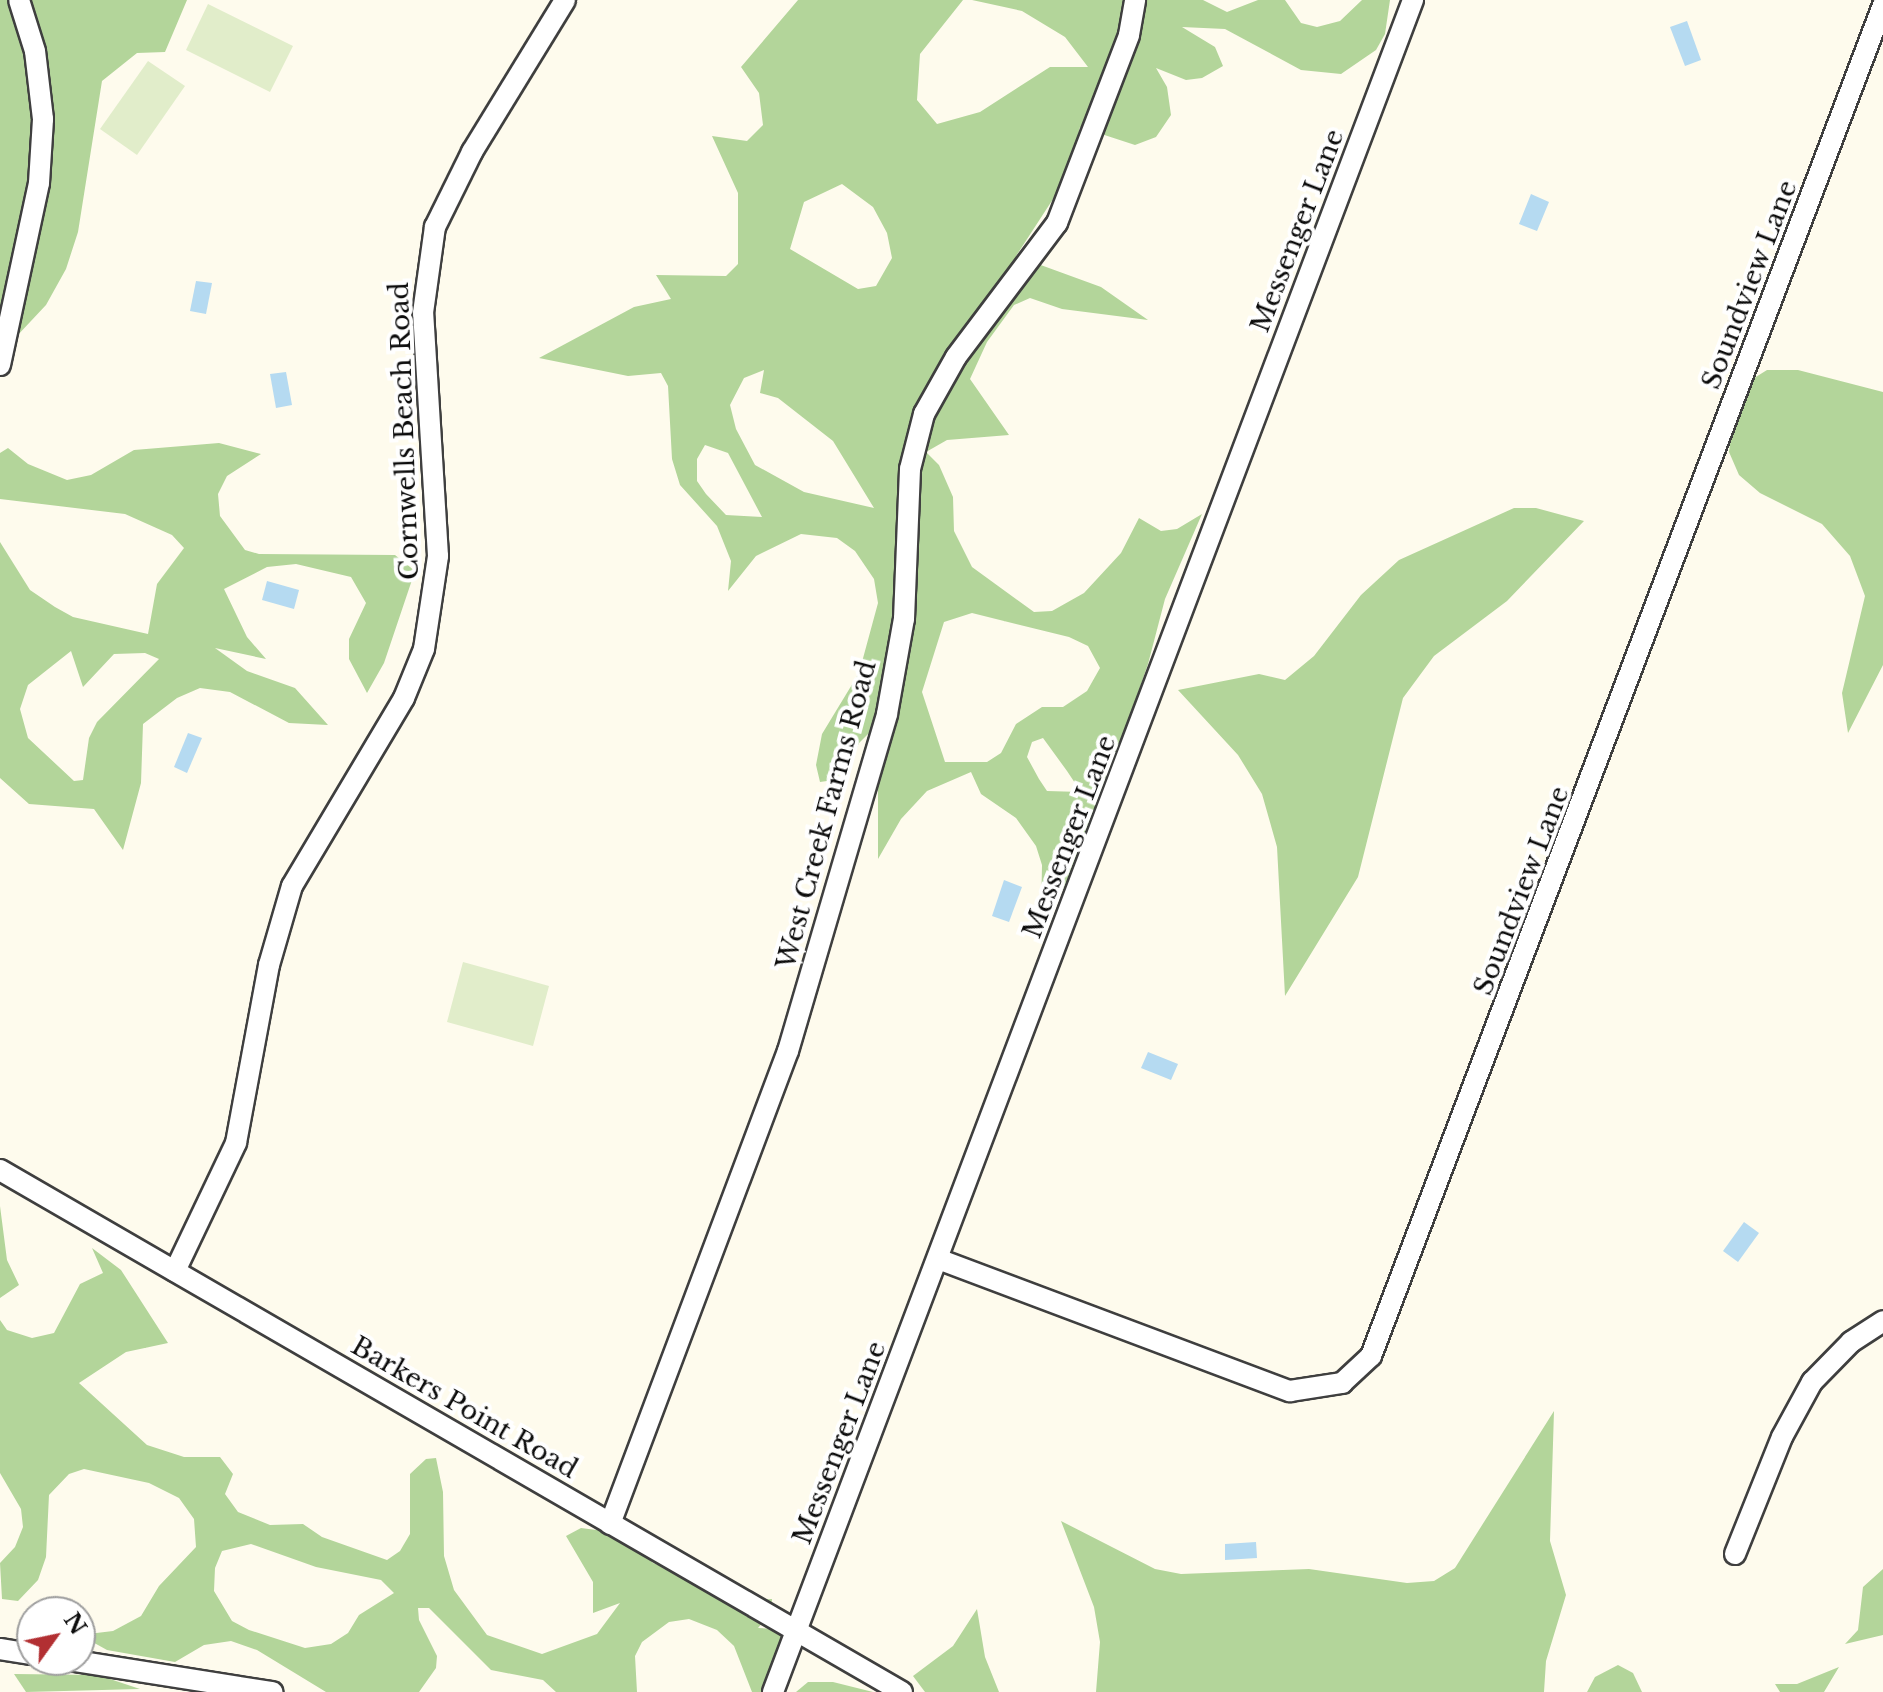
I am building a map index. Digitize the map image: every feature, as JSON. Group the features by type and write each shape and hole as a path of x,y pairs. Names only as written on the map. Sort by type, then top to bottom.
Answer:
{"street":[{"path":"0,365 39,183 43,119 35,51 19,0"},
{"name":"Cornwells Beach Road","path":"175,1271 236,1143 269,965 292,886 404,698 424,649 438,556 423,313 435,227 472,152 565,0"},
{"name":"West Creek Farms Road","path":"610,1524 788,1051 883,729 904,619 910,469 924,414 956,357 1057,223 1129,35 1135,0"},
{"name":"Messenger Lane","path":"773,1692 1413,0"},
{"name":"Soundview Lane","path":"938,1259 1290,1391 1317,1391 1342,1383 1371,1356 1883,5"},
{"name":"Barkers Point Road","path":"0,1170 902,1692"},
{"path":"1735,1554 1805,1392 1832,1359 1883,1321"},
{"path":"96,1664 272,1692"}],"green space":[{"path":"0,0 187,0 165,52 137,53 102,81 78,232 66,269 46,305 0,354"},
{"path":"798,0 963,0 920,54 917,100 937,124 980,112 1050,67 1088,67 1065,37 1022,11 972,0 1203,0 1227,12 1258,0 1285,0 1301,23 1317,27 1340,21 1362,0 1390,0 1385,34 1376,50 1341,74 1301,70 1225,29 1182,27 1215,47 1223,66 1202,78 1186,80 1156,68 1167,87 1171,115 1156,137 1135,145 1080,127 1072,160 1055,196 1016,256 1101,287 1148,320 1062,309 1030,298 1014,305 987,342 970,379 1009,435 947,440 926,452 939,465 953,497 954,531 972,567 1034,612 1052,611 1084,593 1121,553 1139,518 1161,531 1177,529 1202,514 1165,599 1148,664 1087,840 1063,889 1041,915 1042,865 1036,846 1016,818 981,794 971,772 927,791 901,819 878,859 878,777 870,732 859,743 850,764 834,780 820,782 816,765 822,734 859,673 878,603 874,579 855,551 837,538 801,534 756,556 728,591 731,561 717,526 680,485 672,459 668,386 661,373 628,376 539,358 634,307 671,299 656,275 726,276 738,264 738,193 712,136 747,141 763,125 759,93 741,67","holes":["842,184 873,207 887,233 892,258 876,286 858,289 790,249 804,202","764,370 760,393 778,398 833,441 874,508 804,492 755,465 736,429 730,405 744,378","705,445 728,453 762,517 726,515 697,481 697,459","972,613 1069,637 1088,646 1100,668 1087,691 1063,707 1042,707 1016,724 1001,753 987,762 945,762 922,692 944,622","1043,738 1081,792 1047,791 1027,757 1032,742"]},
{"path":"208,4 293,46 270,92 186,50"},
{"path":"148,61 185,86 137,155 100,129"},
{"path":"1767,370 1798,370 1883,392 1883,665 1848,733 1842,693 1865,596 1850,556 1822,524 1760,493 1739,475 1729,452 1733,421 1751,380"},
{"path":"219,443 261,454 227,476 218,494 220,516 245,550 259,554 395,555 415,571 384,663 367,693 349,659 349,639 366,603 351,577 296,564 267,567 224,589 247,637 266,659 215,648 247,671 295,688 328,725 289,723 230,692 200,688 177,698 143,724 141,783 123,850 94,809 29,804 0,778 0,542 30,590 55,607 73,617 148,634 157,584 184,548 172,535 125,514 0,499 0,453 8,448 28,464 67,480 91,475 134,450","holes":["71,651 83,687 114,654 145,653 159,659 97,722 89,738 83,780 74,781 28,738 20,709 28,685"]},
{"path":"1514,508 1536,508 1584,521 1507,601 1434,656 1403,698 1358,877 1285,996 1277,847 1262,794 1238,755 1178,690 1259,674 1285,680 1314,656 1361,595 1399,560"},
{"path":"463,962 549,986 533,1046 447,1022"},
{"path":"0,1206 7,1260 19,1285 0,1298"},
{"path":"92,1248 121,1270 168,1343 126,1352 79,1383 147,1445 184,1457 220,1457 233,1474 225,1494 238,1512 270,1525 303,1524 322,1537 387,1560 400,1551 410,1534 410,1474 426,1459 436,1458 443,1492 444,1556 454,1590 487,1635 542,1654 597,1634 620,1603 593,1613 593,1582 566,1536 581,1528 604,1531 628,1539 653,1563 746,1600 772,1599 771,1613 758,1628 797,1630 772,1692 752,1692 734,1646 717,1630 689,1619 669,1622 642,1642 635,1656 637,1692 556,1692 543,1680 491,1670 429,1608 418,1608 419,1620 437,1656 436,1668 419,1692 326,1692 257,1650 231,1641 204,1645 175,1662 107,1650 96,1644 96,1633 113,1631 141,1616 159,1586 196,1547 194,1519 179,1498 149,1483 84,1469 69,1474 49,1495 46,1557 38,1580 23,1596 16,1596 16,1601 2,1599 0,1563 15,1547 23,1527 21,1509 0,1473 0,1320 7,1330 32,1338 54,1333 80,1284 103,1273","holes":["251,1544 316,1567 381,1580 394,1593 359,1615 348,1633 331,1644 305,1648 249,1630 232,1621 214,1591 215,1568 222,1551"]},
{"path":"1554,1411 1550,1541 1566,1595 1546,1661 1544,1692 1096,1692 1100,1642 1094,1607 1061,1521 1155,1569 1181,1574 1309,1569 1407,1583 1434,1581 1455,1568"},
{"path":"1883,1569 1883,1635 1845,1644 1858,1630 1863,1587"},
{"path":"977,1609 985,1657 999,1692 925,1692 913,1676 953,1646"},
{"path":"1618,1665 1633,1673 1642,1692 1587,1692 1595,1677"},
{"path":"1839,1667 1824,1692 1780,1692 1775,1684 1797,1684"},
{"path":"14,1674 98,1675 140,1689 26,1692"},
{"path":"808,1682 833,1682 873,1692 796,1692"}],"water":[{"path":"1687,21 1701,60 1685,66 1670,27"},
{"path":"1531,194 1549,202 1537,231 1519,224"},
{"path":"196,281 212,283 206,314 190,311"},
{"path":"286,372 292,405 276,408 270,374"},
{"path":"267,581 299,590 294,609 262,600"},
{"path":"188,733 202,738 187,773 174,767"},
{"path":"1004,880 1022,887 1009,922 992,916"},
{"path":"1148,1052 1178,1064 1171,1080 1141,1068"},
{"path":"1744,1222 1759,1233 1738,1262 1723,1251"},
{"path":"1256,1542 1257,1558 1225,1560 1225,1544"}]}
